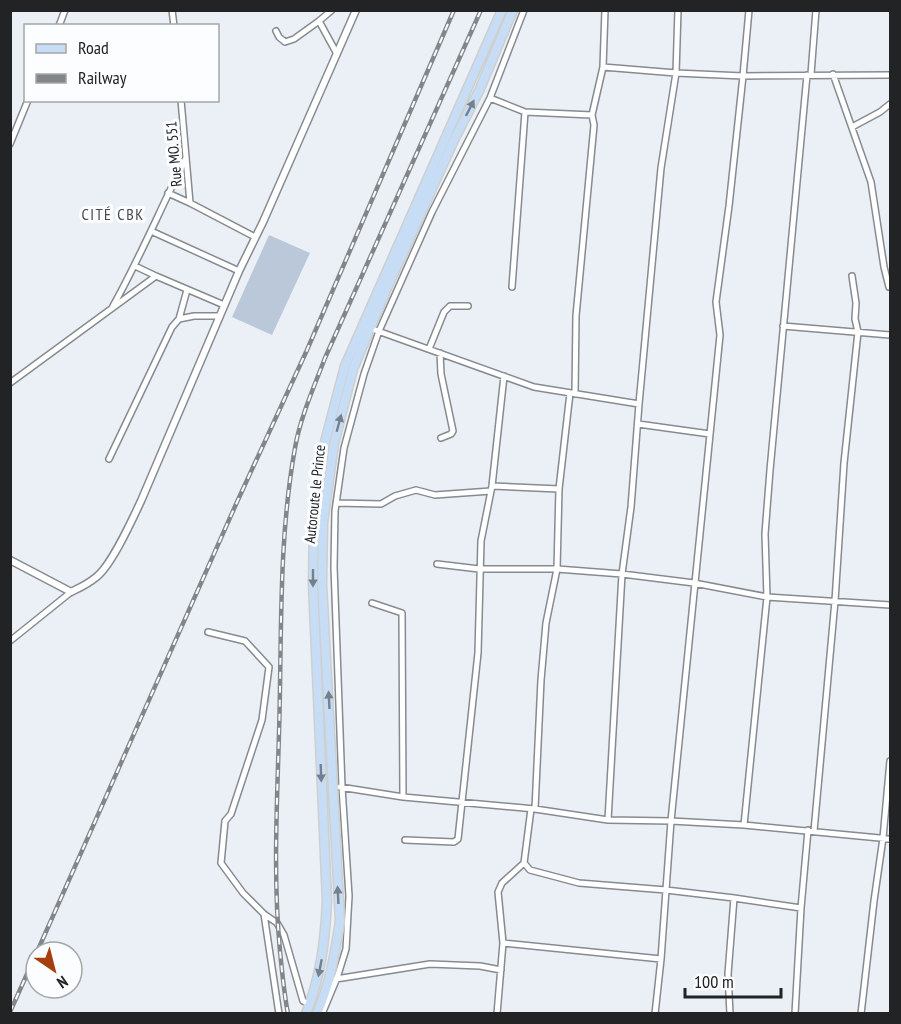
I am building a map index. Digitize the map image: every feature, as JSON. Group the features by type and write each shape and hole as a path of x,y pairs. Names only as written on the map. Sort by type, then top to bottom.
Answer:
{"main road":[{"name":"Autoroute le Prince","path":"306,1014 318,977 324,945 327,901 313,584 314,522 325,442 345,366 502,10"},
{"name":"Autoroute le Prince","path":"317,1014 333,979 340,921 338,786 322,584 323,523 334,444 354,369 374,330 427,210 454,140 513,10"}],"street":[{"path":"276,31 285,42 294,39 332,10"},
{"path":"10,641 62,601 70,592 97,577 108,564 129,526 224,305 356,10"},
{"path":"427,210 490,98 524,10"},
{"path":"498,1013 503,943 498,892 502,883 524,863 533,809 540,680 546,623 557,569 559,489 573,394 576,316 594,125 592,115 603,67 605,10"},
{"path":"608,820 622,574 631,507 661,168 676,73 678,10"},
{"path":"655,1014 671,821 720,335 716,302 729,206 748,10"},
{"path":"744,825 767,597 766,524 783,326 816,10"},
{"path":"319,21 337,54"},
{"path":"603,67 743,76 891,75"},
{"path":"833,75 871,182 889,287"},
{"path":"490,98 525,112 592,115"},
{"path":"10,144 27,102"},
{"name":"Rue MO. 551","path":"181,102 190,203 255,237"},
{"path":"852,127 891,104"},
{"path":"512,287 525,112"},
{"path":"112,309 187,157"},
{"path":"168,193 190,203"},
{"path":"151,231 239,271"},
{"path":"135,266 224,305"},
{"path":"10,383 156,276"},
{"path":"795,1014 801,908 835,601 844,463 858,332 852,276"},
{"path":"109,459 172,327 179,319 187,290"},
{"path":"429,349 447,308 468,306"},
{"path":"179,319 194,316 220,316"},
{"path":"783,326 891,335"},
{"path":"639,404 534,387 374,330 344,448 336,503 334,567 338,786 403,797 533,809 608,820 744,825 891,839"},
{"path":"440,353 441,374 453,431 441,438"},
{"path":"405,840 454,842 458,839 478,653 481,541 491,489 504,376"},
{"path":"638,424 710,434"},
{"path":"336,503 381,504 394,496 416,490 435,495 491,489 559,489"},
{"path":"10,560 70,592"},
{"path":"437,564 479,569 557,569 622,574 694,583 767,597 891,605"},
{"path":"372,603 402,613 403,797"},
{"path":"208,632 245,641 269,667 262,720 231,814 225,821 221,863 243,893 264,914 278,923 284,935 303,1001 310,1004"},
{"path":"861,1014 891,761"},
{"path":"524,863 530,870 579,883 666,890 801,908"},
{"path":"730,1014 728,974 734,898"},
{"path":"264,914 279,1014"},
{"path":"503,943 661,959"},
{"path":"322,1014 333,979 430,964 480,966 501,970"}],"shaded area":[{"path":"269,235 310,253 272,335 232,317"}],"railway":[{"path":"42,940 307,350 454,10"},
{"path":"288,1014 278,924 276,842 283,554 297,437 325,358 481,10"},
{"path":"10,1012 24,981"}],"district":[{"name":"CITÉ CBK","path":"113,214"}]}
